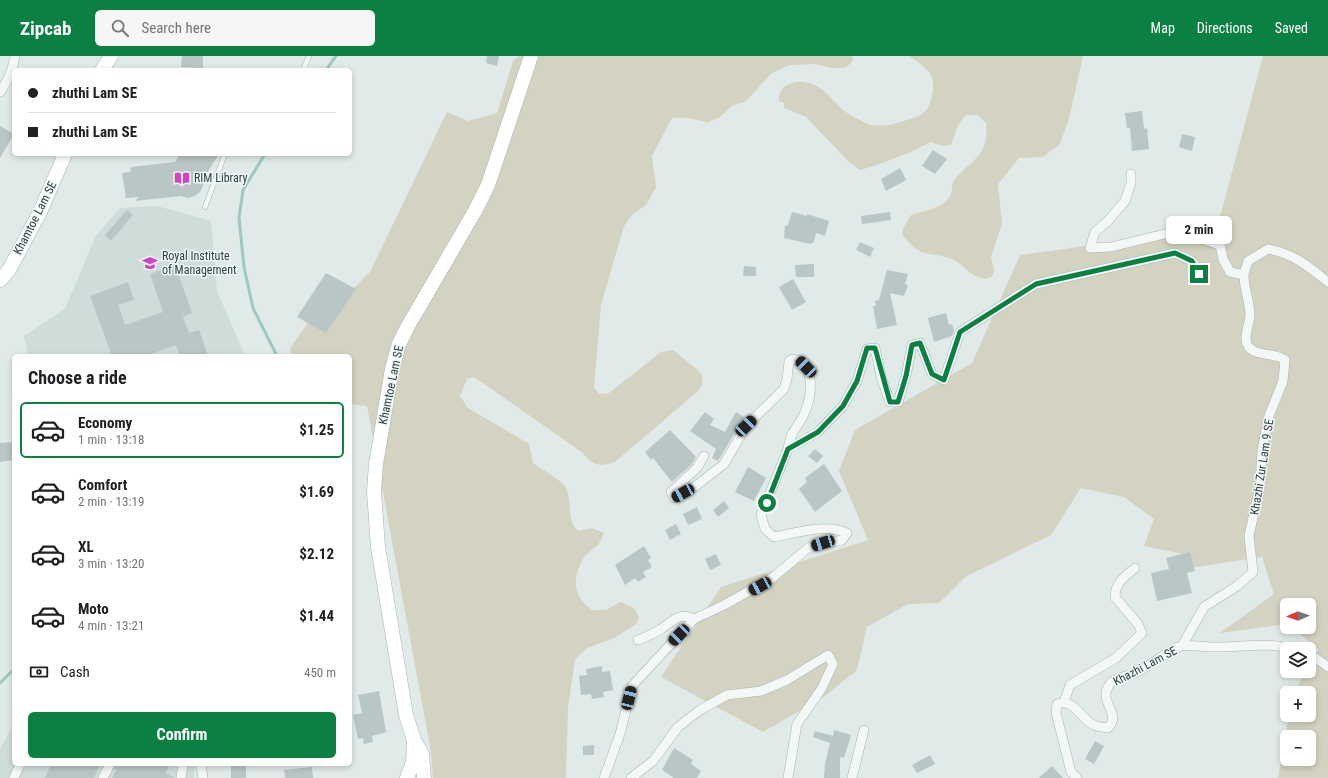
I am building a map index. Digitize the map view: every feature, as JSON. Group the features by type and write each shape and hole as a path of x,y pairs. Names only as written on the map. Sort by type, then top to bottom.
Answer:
{"main road":[{"path":"103,68 111,56"},
{"name":"Khamtoe Lam SE","path":"424,778 422,754 414,740 406,715 378,547 374,492 377,456 392,369 399,344 475,211 488,185 531,56"},
{"name":"Khamtoe Lam SE","path":"0,280 9,270 40,212 64,156"},
{"name":"Khamtoe Lam SE","path":"407,778 413,762 414,740"}],"street":[{"path":"0,92 11,71 15,56"},
{"path":"1131,174 1131,183 1125,201 1108,221 1095,232 1090,248 1111,247 1176,231 1220,245 1223,260 1230,272 1244,275 1248,261 1268,249 1286,253 1298,259 1328,282"},
{"path":"788,449 818,432 843,406 857,381 867,348 875,348 890,402 898,402 906,376 912,345 920,343 932,374 944,380 960,332 1036,284 1175,253 1192,261 1199,274"},
{"name":"Khazhi Zur Lam 9 SE","path":"1182,646 1204,607 1237,586 1253,572 1249,536 1260,486 1262,450 1269,416 1283,380 1286,364 1285,360 1281,357 1254,351 1248,346 1246,340 1249,326 1250,307 1244,275"},
{"path":"604,778 620,734 632,686 694,619 724,605 771,579 808,548 842,540 847,533 838,528 804,531 774,538 764,529 761,516 788,449 792,434 805,413 812,385 806,367 800,360 793,359 789,361 784,389 746,426 724,464 693,488 674,498 671,492 697,468 704,456"},
{"path":"1077,778 1071,772 1056,713 1057,704 1064,702 1070,685 1116,658 1142,633 1138,624 1115,596 1115,589 1124,577 1135,568"},
{"path":"638,640 661,630 677,616 689,616 694,619"},
{"name":"Khazhi Lam SE","path":"1064,702 1071,704 1084,718 1095,725 1108,728 1113,722 1114,718 1105,698 1106,690 1111,683 1118,678 1135,674 1182,646 1213,647 1263,644 1280,647"},
{"path":"631,778 653,760 678,726 700,710 727,695 761,691 787,680 828,655 833,664 822,688 797,724 788,778"},
{"path":"1316,658 1328,667"},
{"path":"852,778 864,730"},
{"path":"14,778 19,766"},
{"path":"103,778 109,766"},
{"path":"181,778 183,766"},
{"path":"201,766 203,778"}],"lane":[{"path":"304,68 308,56"},
{"path":"205,206 225,156"}],"shaded area":[{"name":"Royal Institute of Management","path":"157,206 211,221 217,291 244,354 28,354 24,336 65,309 96,236 120,208"},
{"path":"12,728 12,766 194,766 194,778 0,778 0,749"}],"green space":[{"path":"519,56 852,56 853,59 845,68 832,68 814,64 790,65 772,73 745,102 733,105 720,117 707,123 700,120 672,118 652,156 656,187 646,205 632,215 624,226 601,305 594,387 599,394 609,393 661,352 673,350 699,371 703,381 698,391 615,462 605,465 593,463 583,453 483,383 473,377 467,379 460,396 468,408 529,444 533,463 564,485 569,496 570,515 574,526 578,531 592,528 604,533 598,544 581,562 576,579 577,590 580,598 592,610 606,610 620,602 624,603 635,609 639,618 636,624 614,638 587,648 575,659 568,708 566,778 433,778 431,752 367,406 352,404 352,354 292,354 290,348 325,299 346,296 370,272 447,112 468,121 497,113 513,61"},
{"path":"909,56 1083,56 1069,119 1060,144 1043,157 1019,158 998,184 1002,224 991,257 994,271 992,276 986,279 972,274 954,260 926,253 915,248 902,234 903,229 911,215 936,207 950,197 955,179 974,161 982,150 985,143 986,123 978,115 966,115 958,125 951,145 944,146 930,142 916,150 896,158 860,170 850,163 806,117 784,108 784,103 779,101 783,88 794,82 801,82 814,85 823,90 843,110 859,120 871,125 881,126 914,118 923,113 929,105 932,96 933,81 928,71"},
{"path":"1263,56 1328,56 1328,778 1278,778 1280,766 1316,766 1316,730 1286,730 1288,722 1316,722 1316,686 1297,686 1302,678 1316,678 1316,655 1319,650 1316,648 1316,642 1309,642 1300,634 1316,634 1316,598 1280,598 1280,625 1220,633 1274,594 1262,557 1183,569 1188,555 1144,546 1154,519 1124,497 1081,488 1051,535 965,577 939,603 908,604 867,627 857,670 824,697 763,732 661,677 721,587 868,540 839,471 855,430 972,363 1020,255 1217,228"}],"building":[{"path":"182,56 203,56 203,68 181,67"},
{"path":"487,56 499,56 497,66 486,63"},
{"path":"1142,111 1144,129 1147,128 1149,149 1132,151 1130,128 1127,128 1125,113"},
{"path":"0,126 12,133 12,137 0,158"},
{"path":"1182,134 1195,137 1192,151 1179,147"},
{"path":"933,150 947,159 935,174 922,166"},
{"path":"179,156 218,156 203,179 203,186 200,192 195,196 189,198 180,196 135,201 139,197 126,198 122,173 130,172 131,167 175,162"},
{"path":"900,168 906,180 886,191 881,179"},
{"path":"127,210 133,215 111,241 105,235"},
{"path":"792,212 807,216 807,214 829,221 825,236 816,233 814,242 810,244 784,238 785,226 788,225"},
{"path":"890,212 891,220 862,224 861,216"},
{"path":"860,242 874,248 870,257 856,250"},
{"path":"814,264 814,277 796,277 795,265"},
{"name":"Royal Institute of Management","path":"175,265 192,313 183,317 189,333 199,330 207,354 179,354 176,345 151,354 111,354 90,296 128,282 134,300 118,305 125,325 163,312 150,274"},
{"path":"744,266 756,267 756,276 743,276"},
{"path":"887,270 908,274 905,284 908,285 904,296 890,293 897,325 877,329 873,306 876,306 875,301 879,300"},
{"path":"326,273 356,289 326,333 297,317"},
{"path":"793,279 806,302 792,310 779,287"},
{"path":"946,313 949,325 952,324 954,330 952,336 934,342 928,318"},
{"path":"705,412 714,419 710,425 725,432 736,412 744,417 718,461 712,458 716,449 690,431"},
{"path":"670,430 696,457 692,464 672,482 653,458 651,460 645,452"},
{"path":"12,442 12,460 0,462 0,443"},
{"path":"815,449 823,456 817,463 808,456"},
{"path":"824,464 842,491 815,512 799,489 807,482 805,478"},
{"path":"748,467 766,478 754,501 735,492"},
{"path":"724,501 729,508 718,517 713,510"},
{"path":"697,507 702,519 688,525 683,514"},
{"path":"676,524 681,534 670,540 665,530"},
{"path":"644,546 651,558 648,560 652,567 643,572 646,577 638,582 635,578 625,585 615,565"},
{"path":"1190,552 1195,571 1187,573 1192,593 1157,601 1151,573 1169,569 1166,558"},
{"path":"716,554 721,565 710,570 705,559"},
{"path":"602,666 602,672 610,671 613,690 603,692 604,697 592,699 591,694 581,695 579,676 587,675 586,669"},
{"path":"379,691 386,732 372,736 373,742 364,744 363,738 358,739 353,715 362,713 358,695"},
{"path":"834,730 851,735 844,758 840,757 840,778 824,778 825,764 830,743 813,737 815,731 833,736"},
{"path":"1095,741 1104,746 1094,764 1085,759"},
{"path":"594,745 594,755 583,755 583,746"},
{"path":"674,748 693,760 691,764 701,771 697,778 674,778 662,770"},
{"path":"930,755 935,764 917,773 912,765"},
{"path":"50,766 99,766 94,778 45,778"},
{"path":"115,766 169,766 165,773 175,778 112,778 116,770 114,769"},
{"path":"231,766 246,766 246,778 231,778"},
{"path":"1052,766 1063,778 1039,778"},
{"path":"312,767 313,778 285,778 284,770"}],"waterway":[{"path":"327,68 336,56"},
{"path":"264,156 243,190 239,218 244,267 253,308 276,354"},
{"path":"0,683 12,671"}],"place":[{"name":"RIM Library","path":"182,178"},
{"name":"Royal Institute of Management","path":"150,263"}],"route":[{"path":"767,503 788,449 818,432 843,406 857,381 867,348 875,348 882,380 890,402 898,402 906,376 912,345 920,343 932,374 944,380 960,332 1036,284 1175,253 1192,261 1199,274"}]}
